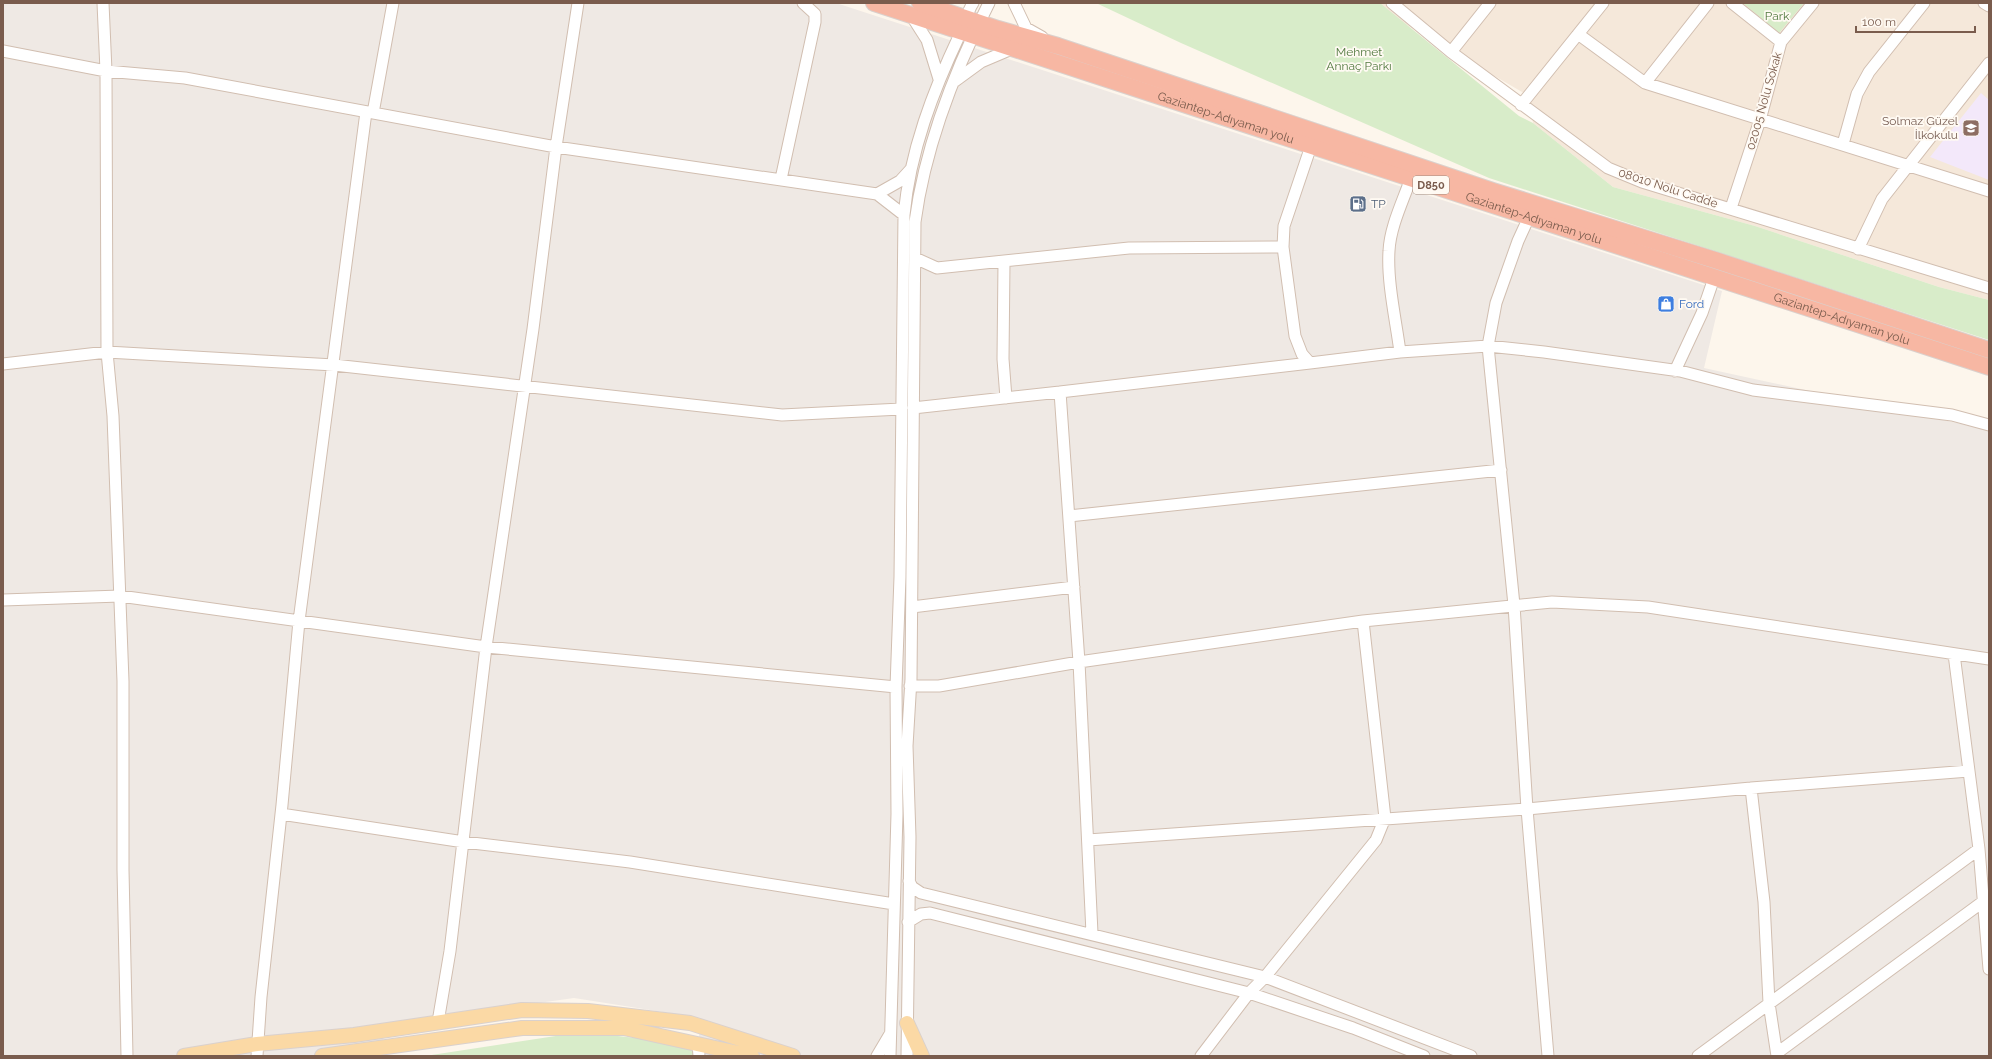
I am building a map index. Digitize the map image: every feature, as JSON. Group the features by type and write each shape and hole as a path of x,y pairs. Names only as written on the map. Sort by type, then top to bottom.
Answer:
{"highway":[{"name":"Gaziantep-Adıyaman yolu","path":"874,3 915,9 970,27 1058,46 1485,188 1718,261 1989,350"},
{"name":"Gaziantep-Adıyaman yolu","path":"970,27 1014,48 1989,367"}],"main road":[{"path":"184,1056 257,1050 522,1010 588,1011 690,1023 793,1056"},
{"path":"907,1023 922,1056"},
{"path":"322,1056 522,1028 624,1028 698,1050 752,1056"}],"street":[{"path":"103,3 106,71 106,352 113,416 123,681 123,870 127,1056"},
{"path":"257,1050 299,621 370,112 394,3"},
{"path":"438,1022 450,951 464,842 486,647 525,386 556,147 578,3"},
{"path":"781,179 815,22 815,14 803,3"},
{"path":"907,1056 909,881 907,746 912,607 915,222 922,180 931,144 955,81 970,27 973,3"},
{"path":"890,1056 897,814 896,687 900,577 904,215 907,184 911,168 939,79 970,27 989,3"},
{"path":"1014,3 1026,28 1058,46"},
{"name":"08010 Nolu Cadde","path":"1392,3 1451,52 1608,168 1642,182 1989,288"},
{"path":"1451,52 1490,3"},
{"path":"1521,105 1603,3"},
{"path":"1645,83 1708,3"},
{"path":"1732,3 1781,42"},
{"name":"02005 Nolu Sokak","path":"1731,208 1760,120 1781,42 1813,3"},
{"path":"1843,144 1857,94 1869,72 1924,3"},
{"path":"1984,3 1989,6"},
{"path":"915,9 927,40 939,79"},
{"path":"1578,34 1645,83 1989,191"},
{"path":"955,81 981,62 1014,48"},
{"path":"3,51 106,71 185,78 556,147 877,194 904,215"},
{"path":"1858,249 1882,199 1989,63"},
{"path":"1310,363 1302,354 1295,336 1283,247 1284,226 1311,146"},
{"path":"877,194 900,181 911,168"},
{"path":"1400,352 1389,269 1388,250 1393,228 1411,178"},
{"path":"1529,217 1518,241 1496,303 1488,346 1514,605 1527,809 1548,1056"},
{"path":"915,258 937,268 1129,248 1283,247"},
{"path":"1004,262 1002,360 1006,398"},
{"path":"1675,370 1702,313 1714,278"},
{"path":"913,408 1310,363 1343,357 1488,346 1675,370 1753,390 1952,415 1989,425"},
{"path":"3,364 106,352 334,365 782,415 901,409"},
{"path":"1060,392 1079,662 1092,933"},
{"path":"1069,516 1501,470"},
{"path":"912,607 1074,587"},
{"path":"3,600 120,596 486,647 896,687"},
{"path":"910,686 939,686 1079,662 1363,621 1552,602 1648,607 1989,659"},
{"path":"1201,1056 1250,993 1265,977 1376,840 1385,818 1363,621"},
{"path":"1954,654 1978,848 1986,899 1989,969"},
{"path":"1088,840 1527,809 1751,788 1968,771"},
{"path":"1751,788 1764,902 1769,1003 1777,1054 1986,899"},
{"path":"281,814 464,842 630,862 894,904"},
{"path":"1698,1056 1978,848"},
{"path":"909,881 912,887 921,894 1009,916 1092,933 1265,977 1471,1056"},
{"path":"908,922 921,914 930,913 1250,993 1353,1028 1424,1056"},
{"path":"876,1056 891,1032"}],"shaded area":[{"path":"3,3 836,3 1722,291 1704,368 1989,430 1989,1056 701,1056 698,1045 701,1018 574,998 387,1024 379,1056 3,1056"},
{"path":"1369,3 1989,3 1989,300 1939,287 1755,226 1613,187 1533,123 1529,96"},
{"name":"Solmaz Güzel İlkokulu","path":"1981,93 1989,100 1989,180 1930,157"}],"green space":[{"name":"Mehmet Annaç Parkı","path":"1096,3 1380,3 1519,116 1533,123 1613,187 1755,226 1939,287 1989,300 1989,340 1489,178 1181,43"},
{"name":"Park","path":"1743,3 1804,3 1779,33"},
{"path":"582,1032 698,1045 701,1056 425,1056"}],"place":[{"name":"Solmaz Güzel İlkokulu","path":"1971,128"},
{"name":"TP","path":"1358,204"},
{"name":"Ford","path":"1666,304"}]}
